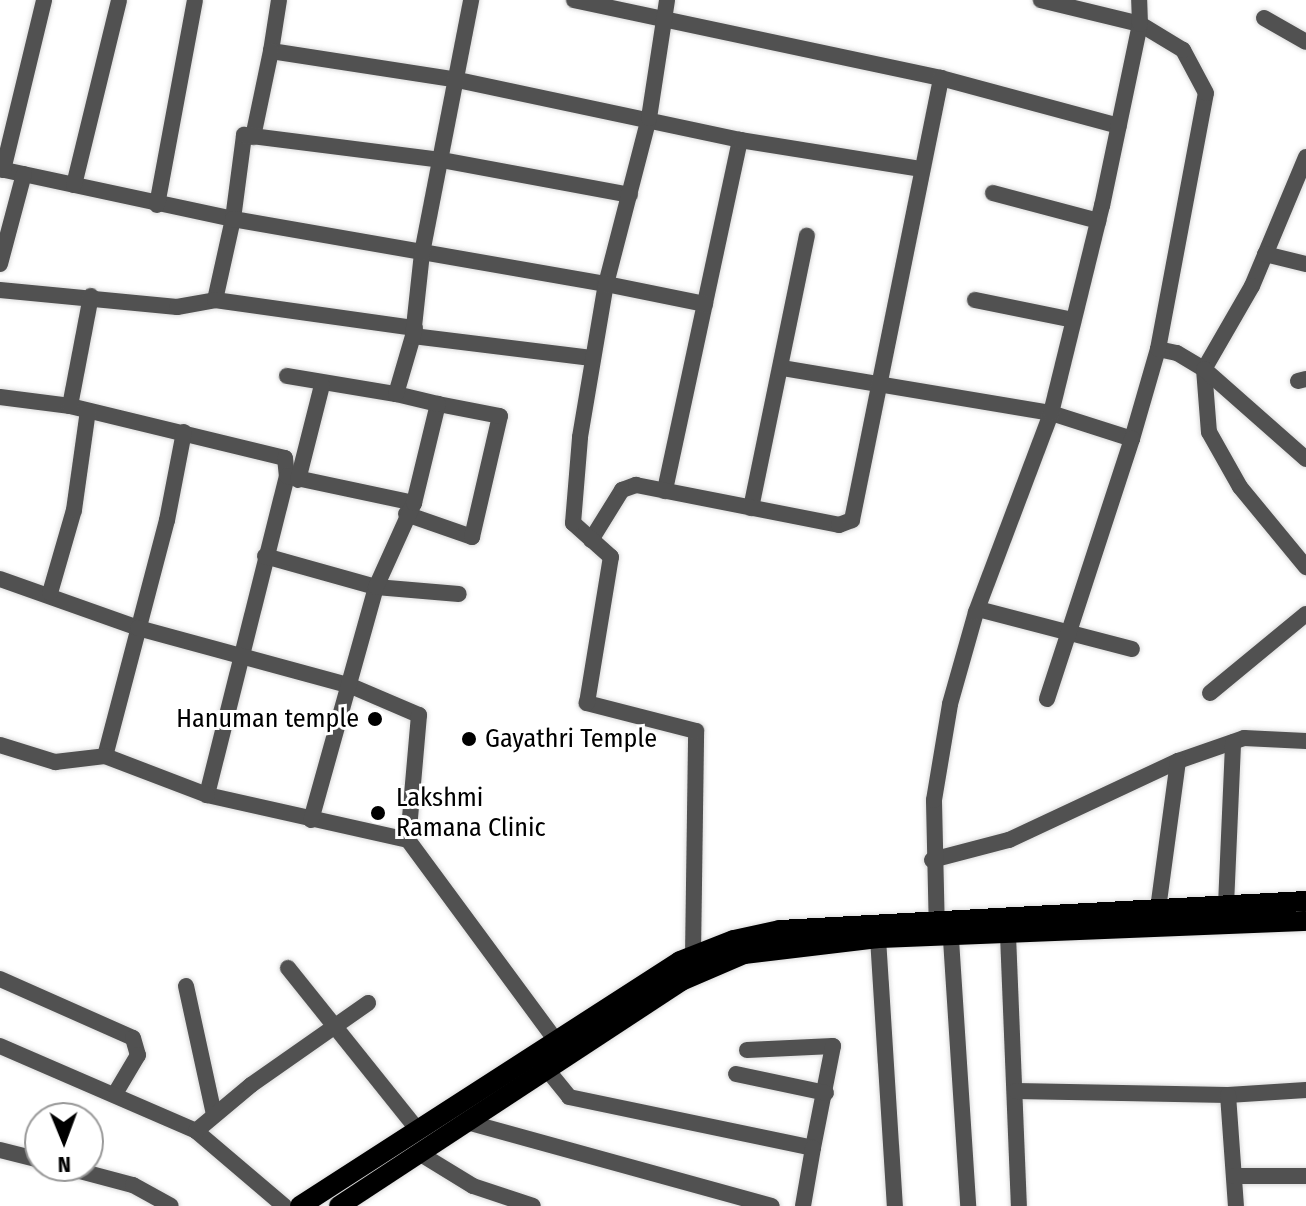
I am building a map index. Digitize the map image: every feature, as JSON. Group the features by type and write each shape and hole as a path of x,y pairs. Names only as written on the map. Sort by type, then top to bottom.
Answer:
{"main road":[{"path":"300,1206 417,1129 560,1046 709,967 762,950 944,928 1158,909 1306,901"},
{"path":"339,1206 545,1067 560,1046 693,956 780,930 944,928 1008,935 1306,921"}],"street":[{"path":"44,0 2,169 157,205 705,304"},
{"path":"157,205 195,0"},
{"path":"253,137 279,0"},
{"path":"396,394 414,332 422,253 458,80 471,0"},
{"path":"574,0 941,78 1119,126"},
{"path":"667,0 649,118 606,284 592,358 573,523 611,557 587,703 696,731 693,956"},
{"path":"1041,0 1140,24 1183,50 1206,93 1158,349 1132,439 1047,699"},
{"path":"968,1206 944,928 932,860 934,800 950,704 978,609 1051,413 1119,126 1140,24 1139,0"},
{"path":"74,185 113,1"},
{"path":"1264,18 1306,42"},
{"path":"271,51 458,80 649,118 740,140 922,169"},
{"path":"591,540 622,490 636,485 751,508 849,523 941,78"},
{"path":"215,300 233,219 244,135 442,160 630,195"},
{"path":"665,491 740,140"},
{"path":"1306,157 1265,254 1204,369 1209,432 1240,487 1306,567"},
{"path":"0,264 24,174"},
{"path":"993,193 1098,221"},
{"path":"751,508 807,236"},
{"path":"1265,254 1306,264"},
{"path":"0,290 91,296 177,307 215,300 592,358"},
{"path":"70,406 91,296"},
{"path":"975,300 1073,320"},
{"path":"1158,349 1204,369 1306,459"},
{"path":"782,368 879,388 1051,413 1132,439"},
{"path":"287,376 322,385 396,394 500,416 472,537 410,509 293,478"},
{"path":"207,795 265,556 322,385"},
{"path":"0,397 70,406 285,458 293,478"},
{"path":"311,820 351,686 376,587 410,509 438,404"},
{"path":"50,593 74,510 88,411"},
{"path":"105,756 184,432"},
{"path":"265,556 376,587 459,594"},
{"path":"0,579 50,593 138,628 351,686 419,715 408,840 560,1046"},
{"path":"978,609 1132,649"},
{"path":"1210,693 1306,614"},
{"path":"932,860 1009,840 1178,761 1233,742 1306,741"},
{"path":"1226,905 1233,742"},
{"path":"0,745 55,762 105,756 207,795 408,840"},
{"path":"1158,909 1178,761"},
{"path":"1008,935 1019,1206"},
{"path":"878,938 895,1206"},
{"path":"288,968 417,1129"},
{"path":"0,979 133,1038 138,1055 116,1092"},
{"path":"186,986 214,1114"},
{"path":"196,1131 214,1114 368,1003"},
{"path":"0,1046 116,1092 196,1131 284,1206"},
{"path":"747,1050 833,1046 803,1206"},
{"path":"545,1067 569,1097 813,1148"},
{"path":"736,1074 826,1093"},
{"path":"1016,1091 1228,1095 1306,1090"},
{"path":"1228,1095 1236,1206"},
{"path":"467,1122 772,1206"},
{"path":"0,1150 24,1156"},
{"path":"419,1153 473,1186 511,1202 533,1206"},
{"path":"1234,1176 1306,1176"},
{"path":"104,1177 133,1185 171,1206"}],"place":[{"name":"Hanuman temple","path":"375,719"},
{"name":"Gayathri Temple","path":"469,739"},
{"name":"Lakshmi Ramana Clinic","path":"378,813"}]}
